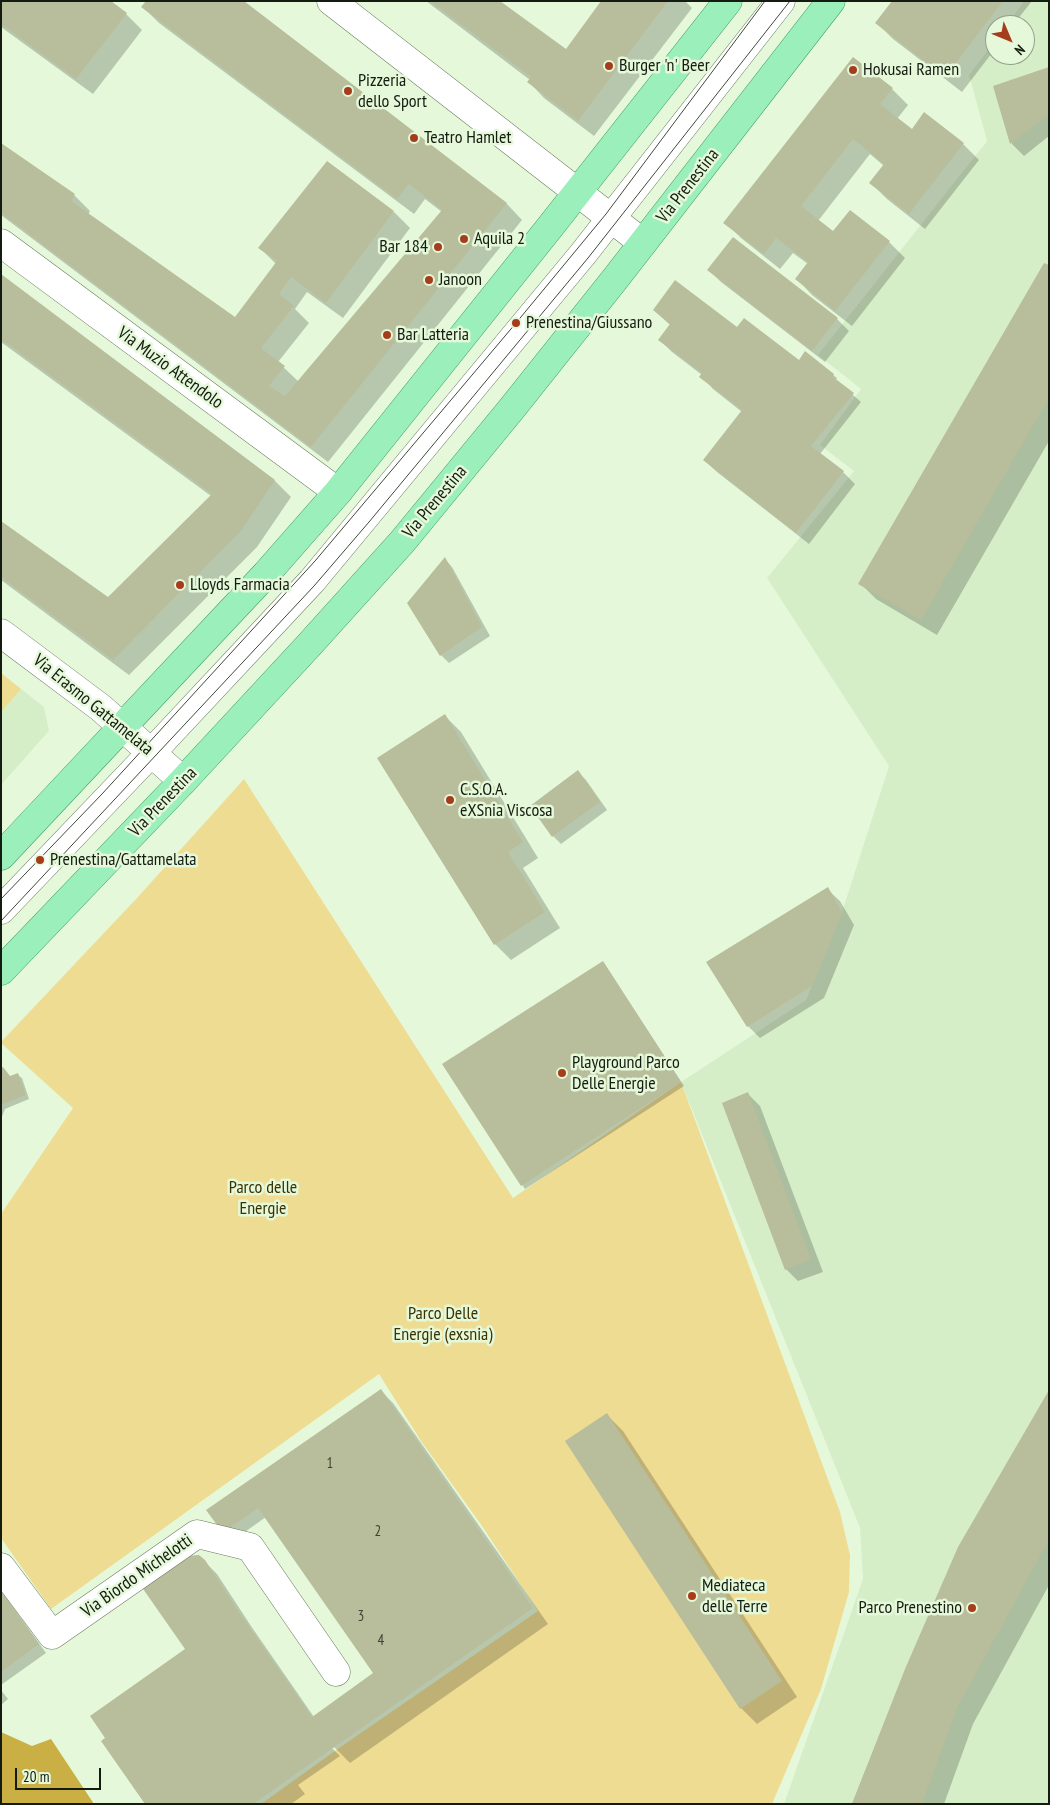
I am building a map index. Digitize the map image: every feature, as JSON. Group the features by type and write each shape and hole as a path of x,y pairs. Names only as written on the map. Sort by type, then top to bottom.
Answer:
{"main road":[{"path":"1,856 266,574 338,492 728,1"},
{"name":"Via Prenestina","path":"1,971 183,781 402,542 514,407 831,1"}],"street":[{"path":"331,1 643,243"},
{"path":"1,910 312,581 612,218 781,1"},
{"name":"Via Muzio Attendolo","path":"1,244 338,492"},
{"name":"Via Erasmo Gattamelata","path":"1,632 123,727 183,781"},
{"name":"Via Biordo Michelotti","path":"1,1567 52,1635 197,1534 250,1547 336,1672"}],"shaded area":[{"path":"1024,1 1049,1 1049,1804 784,1804 863,1579 860,1528 681,1082 806,1000 842,912 889,766 767,578 854,471 820,445 861,389 818,355 987,141 969,75 985,54 985,65 1035,65 1035,15 1014,15"},
{"path":"1,673 44,707 49,731 1,785"},
{"path":"1,1732 32,1746 51,1739 94,1804 1,1804"}],"green space":[{"path":"1,673 21,689 1,712"},
{"name":"Parco delle Energie","path":"244,779 513,1198 681,1082 840,1512 850,1555 849,1592 821,1689 772,1804 261,1804 538,1611 482,1526 421,1441 379,1374 51,1609 1,1538 1,1214 73,1108 1,1042 137,898"}],"building":[{"path":"1,1 111,1 127,13 76,79 1,24"},
{"path":"146,1 244,1 507,203 311,447 1,213 1,143 75,194 71,201 235,317 277,261 258,248 327,161 394,211 326,303 291,277 279,294 294,306 261,348 285,366 269,386 285,396 442,210 409,184 397,199 141,7"},
{"path":"430,1 500,1 566,49 601,1 668,1 578,121 527,82 531,77"},
{"path":"892,1 1003,1 992,15 985,15 985,25 945,77 875,23"},
{"path":"853,57 893,88 880,104 912,129 924,112 964,143 909,214 869,183 884,164 853,139 801,206 833,231 850,210 890,241 835,311 795,279 808,262 776,238 764,254 723,223"},
{"path":"1049,67 1049,114 1010,144 993,86"},
{"path":"733,237 838,318 812,351 707,270"},
{"path":"1044,263 1049,265 1049,398 921,620 858,584"},
{"path":"1,274 275,480 241,531 113,660 1,577 1,521 108,597 212,494 1,339"},
{"path":"675,280 737,327 744,318 799,360 805,351 834,374 833,377 854,393 811,446 844,471 796,533 703,460 742,410 699,377 702,373 658,340 670,324 653,310"},
{"path":"445,557 482,627 440,656 407,603"},
{"name":"C.S.O.A. eXSnia Viscosa","path":"445,714 523,842 508,852 545,912 494,945 377,758"},
{"path":"578,770 600,802 552,837 530,806"},
{"path":"828,887 842,912 812,986 747,1027 706,962"},
{"name":"Playground Parco Delle Energie","path":"603,961 681,1082 521,1186 442,1064"},
{"path":"3,1067 10,1076 18,1073 26,1095 1,1105 1,1068"},
{"path":"748,1092 811,1259 785,1270 722,1103"},
{"path":"381,1389 533,1608 253,1804 145,1804 101,1741 105,1738 90,1716 185,1649 141,1586 185,1556 199,1555 205,1560 312,1717 373,1673 258,1508 223,1533 206,1510"},
{"name":"Parco Prenestino","path":"1049,1390 1049,1540 957,1708 922,1804 852,1804 905,1669 958,1547"},
{"path":"607,1413 782,1681 740,1709 565,1441"},
{"path":"1,1592 39,1644 1,1672"}],"tram line":[{"path":"1,899 102,794 315,561 606,214 765,1"},
{"path":"1,921 314,586 369,522 588,258 790,1"}],"place":[{"name":"Burger 'n' Beer","path":"609,66"},
{"name":"Hokusai Ramen","path":"853,70"},
{"name":"Pizzeria dello Sport","path":"348,91"},
{"name":"Teatro Hamlet","path":"414,138"},
{"name":"Aquila 2","path":"464,239"},
{"name":"Bar 184","path":"438,247"},
{"name":"Janoon","path":"429,280"},
{"name":"Prenestina/Giussano","path":"516,323"},
{"name":"Bar Latteria","path":"387,335"},
{"name":"Lloyds Farmacia","path":"180,585"},
{"name":"C.S.O.A. eXSnia Viscosa","path":"450,800"},
{"name":"Prenestina/Gattamelata","path":"40,860"},
{"name":"Playground Parco Delle Energie","path":"562,1073"},
{"name":"Mediateca delle Terre","path":"692,1596"},
{"name":"Parco Prenestino","path":"972,1608"}],"park label":[{"name":"Parco Delle Energie (exsnia)","path":"443,1324"}]}
